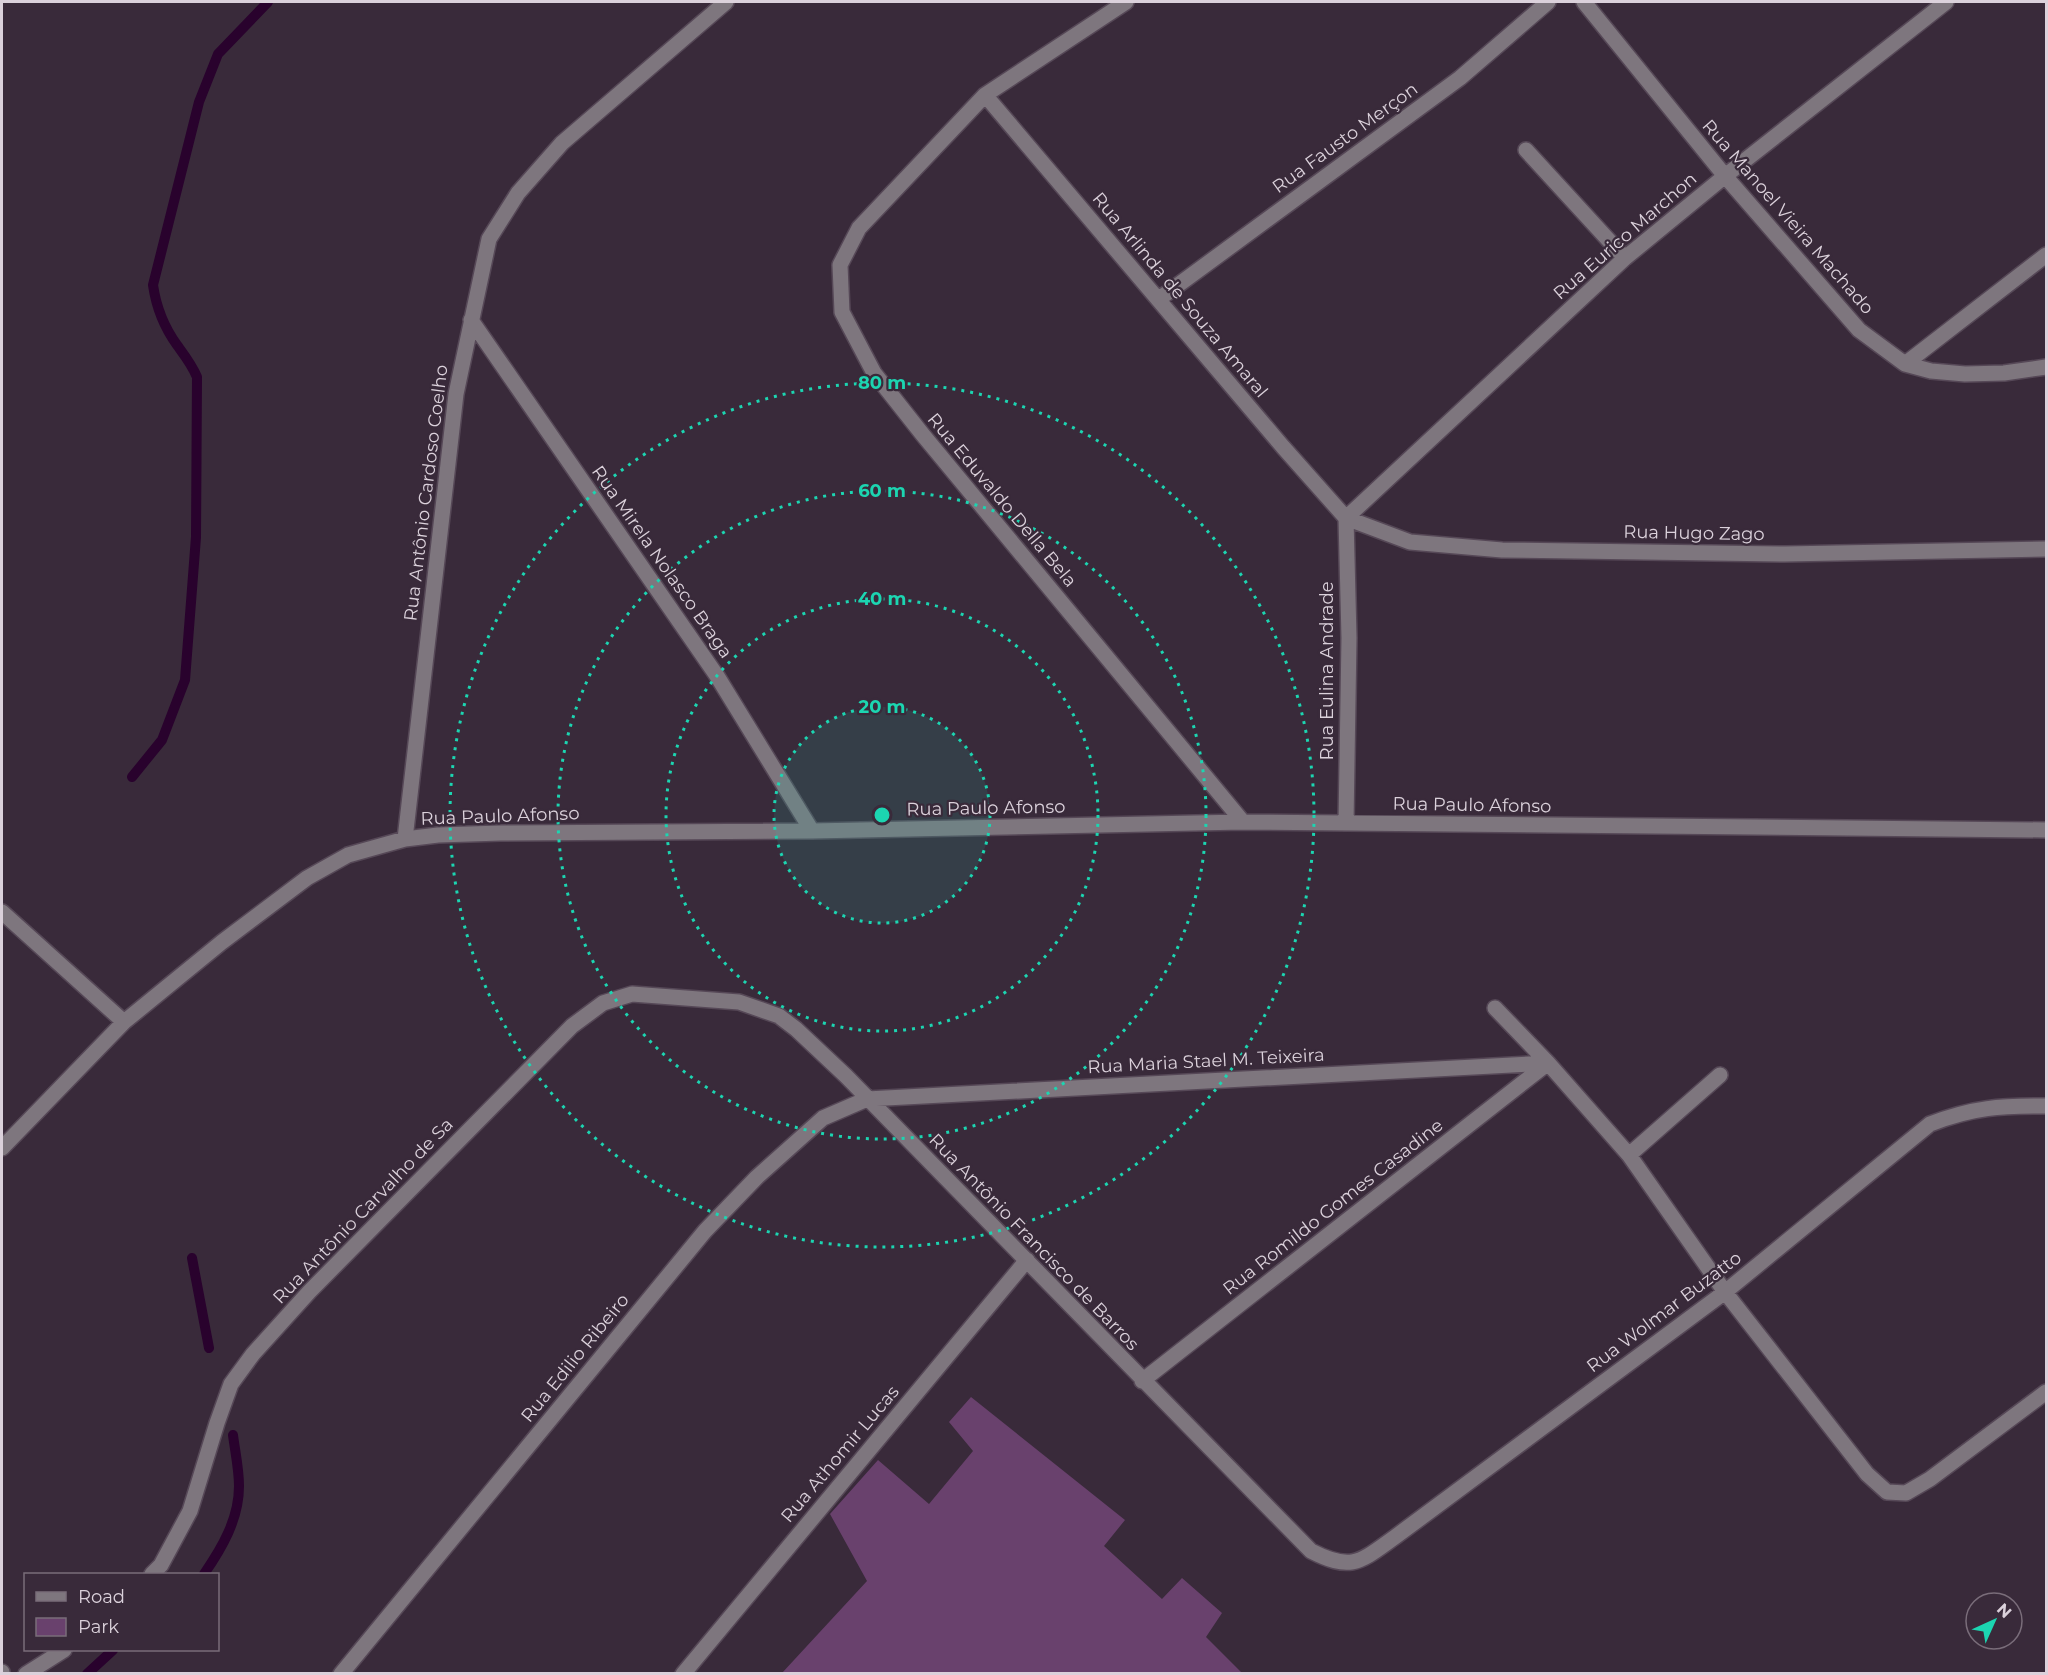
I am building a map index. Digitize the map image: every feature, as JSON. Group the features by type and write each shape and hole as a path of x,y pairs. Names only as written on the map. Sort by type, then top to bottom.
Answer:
{"street":[{"name":"Rua Antônio Cardoso Coelho","path":"405,839 456,394 489,239 518,193 562,143 726,2"},
{"name":"Rua Eduvaldo Della Bela","path":"1126,2 986,96 859,228 840,265 842,312 874,373 1243,822"},
{"name":"Rua Fausto Merçon","path":"1159,299 1460,78 1548,2"},
{"name":"Rua Manoel Vieira Machado","path":"1584,2 1725,176 1859,330 1905,364 1931,371 1965,374 2004,373 2046,367"},
{"name":"Rua Eurico Marchon","path":"1346,518 1625,258 1946,2"},
{"name":"Rua Arlinda de Souza Amaral","path":"986,96 1283,447 1346,518"},
{"path":"1526,150 1625,258"},
{"path":"1905,364 2046,255"},
{"name":"Rua Mirela Nolasco Braga","path":"471,320 717,676 812,831"},
{"name":"Rua Hugo Zago","path":"1346,518 1410,542 1502,550 1785,554 2046,549"},
{"name":"Rua Eulina Andrade","path":"1346,518 1349,638 1346,823"},
{"name":"Rua Paulo Afonso","path":"2,1148 124,1022 214,948 307,878 348,855 405,839 438,835 501,833 812,831 1243,822 2046,830"},
{"path":"2,912 124,1022"},
{"name":"Rua Antônio Carvalho de Sa","path":"154,1573 190,1511 216,1423 231,1384 254,1354 309,1292 572,1026 603,1003 632,994 708,1000"},
{"name":"Rua Antônio Francisco de Barros","path":"708,1000 739,1002 779,1016 796,1029 1027,1260 1142,1381 1311,1551"},
{"path":"1495,1008 1548,1063 1629,1155 1725,1292 1867,1474 1887,1492 1906,1492 1929,1479 2046,1392"},
{"name":"Rua Maria Stael M. Teixeira","path":"867,1099 1548,1063"},
{"name":"Rua Romildo Gomes Casadine","path":"1142,1381 1548,1063"},
{"path":"1629,1155 1720,1075"},
{"name":"Rua Edilio Ribeiro","path":"341,1674 705,1231 757,1178 823,1118 867,1099"},
{"name":"Rua Wolmar Buzatto","path":"1311,1551 1331,1562 1352,1563 1372,1553 1725,1292 1930,1124 1976,1109 2000,1106 2046,1106"},
{"name":"Rua Athomir Lucas","path":"683,1674 1027,1260"},
{"path":"26,1674 62,1651"}],"green space":[{"path":"971,1397 1125,1520 1104,1546 1162,1599 1182,1578 1222,1613 1206,1637 1242,1673 782,1673 867,1581 830,1514 878,1460 929,1504 973,1451 949,1422"}],"waterway":[{"path":"132,777 162,740 185,680 196,537 197,377 164,324 153,285 199,102 218,54 268,2"},
{"path":"192,1258 209,1348"},
{"path":"205,1573 228,1533 236,1510 239,1480 233,1435"},
{"path":"87,1674 112,1651"}]}
